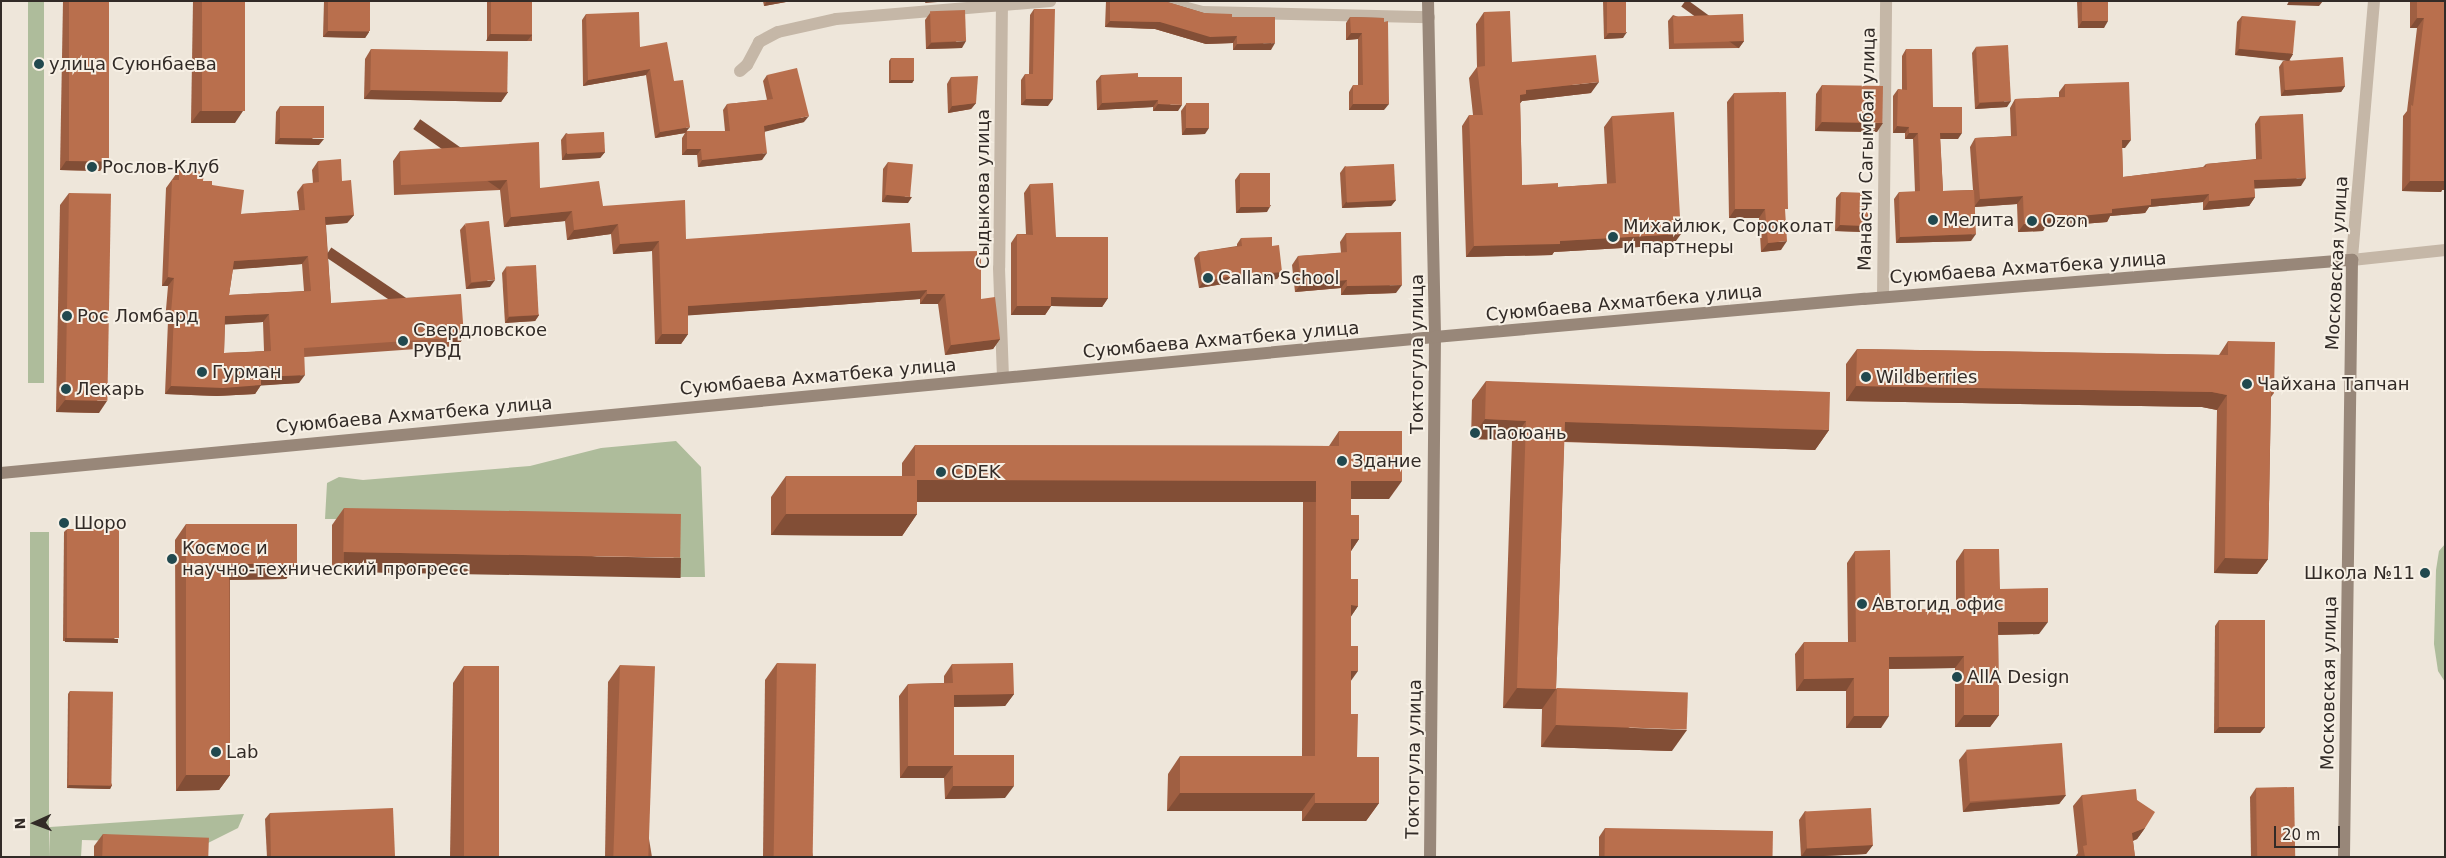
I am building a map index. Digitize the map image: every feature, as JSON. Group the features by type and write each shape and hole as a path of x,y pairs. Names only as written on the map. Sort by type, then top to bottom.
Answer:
{"street":[{"path":"740,71 747,64 759,42 778,32 836,19 1050,1"},
{"path":"1161,1 1202,12 1429,17"},
{"name":"Токтогула улица","path":"1428,1 1435,337 1430,857"},
{"name":"Манасчи Сагымбая улица","path":"1883,297 1886,1"},
{"name":"Московская улица","path":"2344,857 2352,260 2374,1"},
{"name":"Сыдыкова улица","path":"1002,4 999,268 1003,378"},
{"name":"Суюмбаева Ахматбека улица","path":"1,472 1435,337 1883,297 2352,260 2445,250"}],"green space":[{"path":"28,1 44,1 44,383 28,383"},
{"path":"676,441 701,467 705,577 674,577 673,519 325,519 327,483 339,477 363,480 530,466 601,448"},
{"path":"30,532 49,532 49,857 30,857"},
{"path":"2445,544 2445,682 2438,671 2434,644 2436,570 2439,551"},
{"path":"244,814 238,828 208,843 82,840 81,857 49,857 50,827"}],"building":[{"path":"69,1 109,1 109,161 69,161"},
{"path":"202,1 245,1 245,111 202,111"},
{"path":"328,1 370,1 370,31 328,31"},
{"path":"491,1 532,1 532,34 491,34"},
{"path":"1110,1 1164,1 1204,13 1232,14 1232,17 1275,17 1275,43 1237,44 1237,36 1210,37 1160,22 1110,21"},
{"path":"1607,1 1626,1 1626,33 1607,33"},
{"path":"2082,1 2108,1 2108,21 2082,21"},
{"path":"2417,1 2445,1 2445,181 2410,181 2411,105 2413,106 2424,18 2417,18"},
{"path":"1034,9 1055,9 1053,99 1026,99 1025,74 1033,74"},
{"path":"965,10 966,41 931,42 930,11"},
{"path":"1510,11 1512,62 1596,55 1599,82 1526,90 1526,94 1520,95 1522,185 1558,183 1558,187 1616,183 1612,116 1674,112 1681,234 1560,241 1560,244 1474,246 1469,115 1483,115 1477,67 1485,66 1484,12"},
{"path":"639,12 640,47 667,42 674,81 683,80 690,127 660,132 650,69 588,80 586,14"},
{"path":"1743,14 1744,41 1674,43 1673,16"},
{"path":"2242,16 2296,21 2293,54 2239,49"},
{"path":"1350,17 1384,18 1384,22 1388,21 1389,104 1353,104 1353,85 1363,85 1362,33 1351,33"},
{"path":"2008,45 2011,101 1979,103 1976,47"},
{"path":"371,49 508,51 507,92 370,90"},
{"path":"1906,49 1932,49 1933,107 1962,107 1962,133 1940,133 1943,191 1974,190 1976,234 1900,237 1899,192 1920,191 1918,133 1909,133 1909,127 1897,126 1898,89 1907,90"},
{"path":"2343,57 2345,86 2285,90 2283,61"},
{"path":"891,58 914,58 914,80 891,80"},
{"path":"797,68 809,116 764,126 767,153 702,160 701,149 687,149 687,131 730,131 727,104 773,99 767,75"},
{"path":"1138,73 1138,77 1182,77 1182,105 1158,104 1158,100 1102,103 1101,75"},
{"path":"978,76 976,103 952,106 951,77"},
{"path":"2129,82 2131,140 2122,140 2123,177 2206,167 2206,164 2262,159 2260,116 2303,114 2306,178 2254,180 2255,197 2209,201 2209,194 2151,199 2151,205 2112,209 2112,213 2048,219 2048,223 2024,224 2023,196 1980,199 1975,138 2017,136 2015,99 2065,97 2065,84"},
{"path":"1822,85 1883,86 1882,123 1821,122"},
{"path":"1786,92 1788,209 1785,209 1787,241 1768,243 1765,209 1735,209 1734,93"},
{"path":"1186,103 1209,103 1209,128 1186,128"},
{"path":"280,106 324,106 324,138 280,138"},
{"path":"604,132 605,152 567,154 566,134"},
{"path":"539,142 540,188 599,181 603,206 685,200 686,239 910,223 912,252 981,251 981,299 995,297 1000,339 951,345 945,294 927,294 927,290 688,306 688,334 662,334 659,241 620,244 618,224 574,230 572,211 511,217 507,180 401,185 400,151"},
{"path":"341,159 342,181 351,180 354,215 325,217 331,303 461,294 464,337 304,348 305,375 261,377 261,385 223,388 171,386 174,312 171,312 174,278 168,277 172,180 179,180 179,170 204,171 203,181 212,181 212,185 244,190 241,214 305,210 303,184 319,182 318,161","holes":["308,256 311,291 229,295 234,261","269,314 271,351 224,353 225,316"]},
{"path":"888,162 913,164 910,197 885,195"},
{"path":"1394,164 1396,200 1347,203 1345,167"},
{"path":"1240,173 1270,173 1270,207 1240,207"},
{"path":"1053,183 1056,237 1108,237 1108,298 1051,297 1051,306 1017,306 1017,234 1033,235 1030,184"},
{"path":"1841,192 1869,193 1868,226 1840,225"},
{"path":"69,193 111,194 107,401 65,400"},
{"path":"489,221 495,280 471,282 465,224"},
{"path":"1401,232 1402,285 1347,286 1347,280 1301,284 1298,256 1347,252 1346,233"},
{"path":"1272,237 1272,246 1279,245 1282,272 1227,277 1203,282 1199,252 1242,246 1241,238"},
{"path":"536,265 539,315 509,317 506,267"},
{"path":"2228,341 2275,342 2274,393 2271,392 2268,559 2225,558 2227,395 2212,392 1856,386 1857,349 2228,355"},
{"path":"1486,381 1830,392 1829,430 1565,422 1556,689 1517,688 1526,421 1485,419"},
{"path":"1339,431 1402,431 1402,481 1351,481 1351,515 1359,515 1359,539 1351,539 1351,579 1358,579 1358,606 1351,605 1351,646 1358,646 1358,671 1351,671 1351,714 1358,714 1357,757 1379,757 1379,803 1315,803 1315,793 1180,793 1180,756 1315,756 1316,481 917,480 917,477 915,477 915,445 1339,446"},
{"path":"786,476 917,476 917,514 786,514"},
{"path":"344,508 681,514 680,558 343,552"},
{"path":"186,524 297,524 297,564 229,564 230,775 186,775"},
{"path":"67,529 119,529 119,638 67,638"},
{"path":"1964,549 1999,549 2000,589 2048,588 2048,622 1998,622 1999,715 1964,715 1964,656 1889,657 1889,716 1854,716 1854,678 1804,679 1804,642 1856,642 1855,551 1890,550 1891,610 1965,609"},
{"path":"2219,620 2265,620 2265,727 2219,727"},
{"path":"777,663 816,664 813,857 774,857"},
{"path":"1013,663 1014,694 954,695 954,755 1014,755 1014,786 953,786 953,766 908,766 908,684 953,683 952,664"},
{"path":"620,665 655,666 648,857 613,857"},
{"path":"464,666 499,666 499,857 464,857"},
{"path":"1557,688 1688,693 1687,730 1556,725"},
{"path":"70,691 113,692 111,786 68,785"},
{"path":"2062,743 2066,795 1970,802 1966,750"},
{"path":"2294,787 2295,857 2257,857 2256,788"},
{"path":"2136,789 2137,800 2155,812 2145,828 2132,833 2135,857 2085,857 2083,846 2087,845 2082,795"},
{"path":"393,808 395,856 271,857 270,813"},
{"path":"1871,808 1873,845 1807,848 1805,811"},
{"path":"1605,828 1773,831 1773,857 1604,857"},
{"path":"103,834 209,838 208,857 102,857"}],"place":[{"name":"улица Суюнбаева","path":"39,64"},
{"name":"Рослов-Клуб","path":"92,167"},
{"name":"Мелита","path":"1933,220"},
{"name":"Ozon","path":"2032,221"},
{"name":"Михайлюк, Сороколат и партнеры","path":"1613,237"},
{"name":"Callan School","path":"1208,278"},
{"name":"Рос Ломбард","path":"67,316"},
{"name":"Свердловское РУВД","path":"403,341"},
{"name":"Гурман","path":"202,372"},
{"name":"Wildberries","path":"1866,377"},
{"name":"Чайхана Тапчан","path":"2247,384"},
{"name":"Лекарь","path":"66,389"},
{"name":"Таоюань","path":"1475,433"},
{"name":"Здание","path":"1342,461"},
{"name":"CDEK","path":"941,472"},
{"name":"Шоро","path":"64,523"},
{"name":"Космос и научно-технический прогресс","path":"172,559"},
{"name":"Школа №11","path":"2425,573"},
{"name":"Автогид офис","path":"1862,604"},
{"name":"AllA Design","path":"1957,677"},
{"name":"Lab","path":"216,752"}]}
